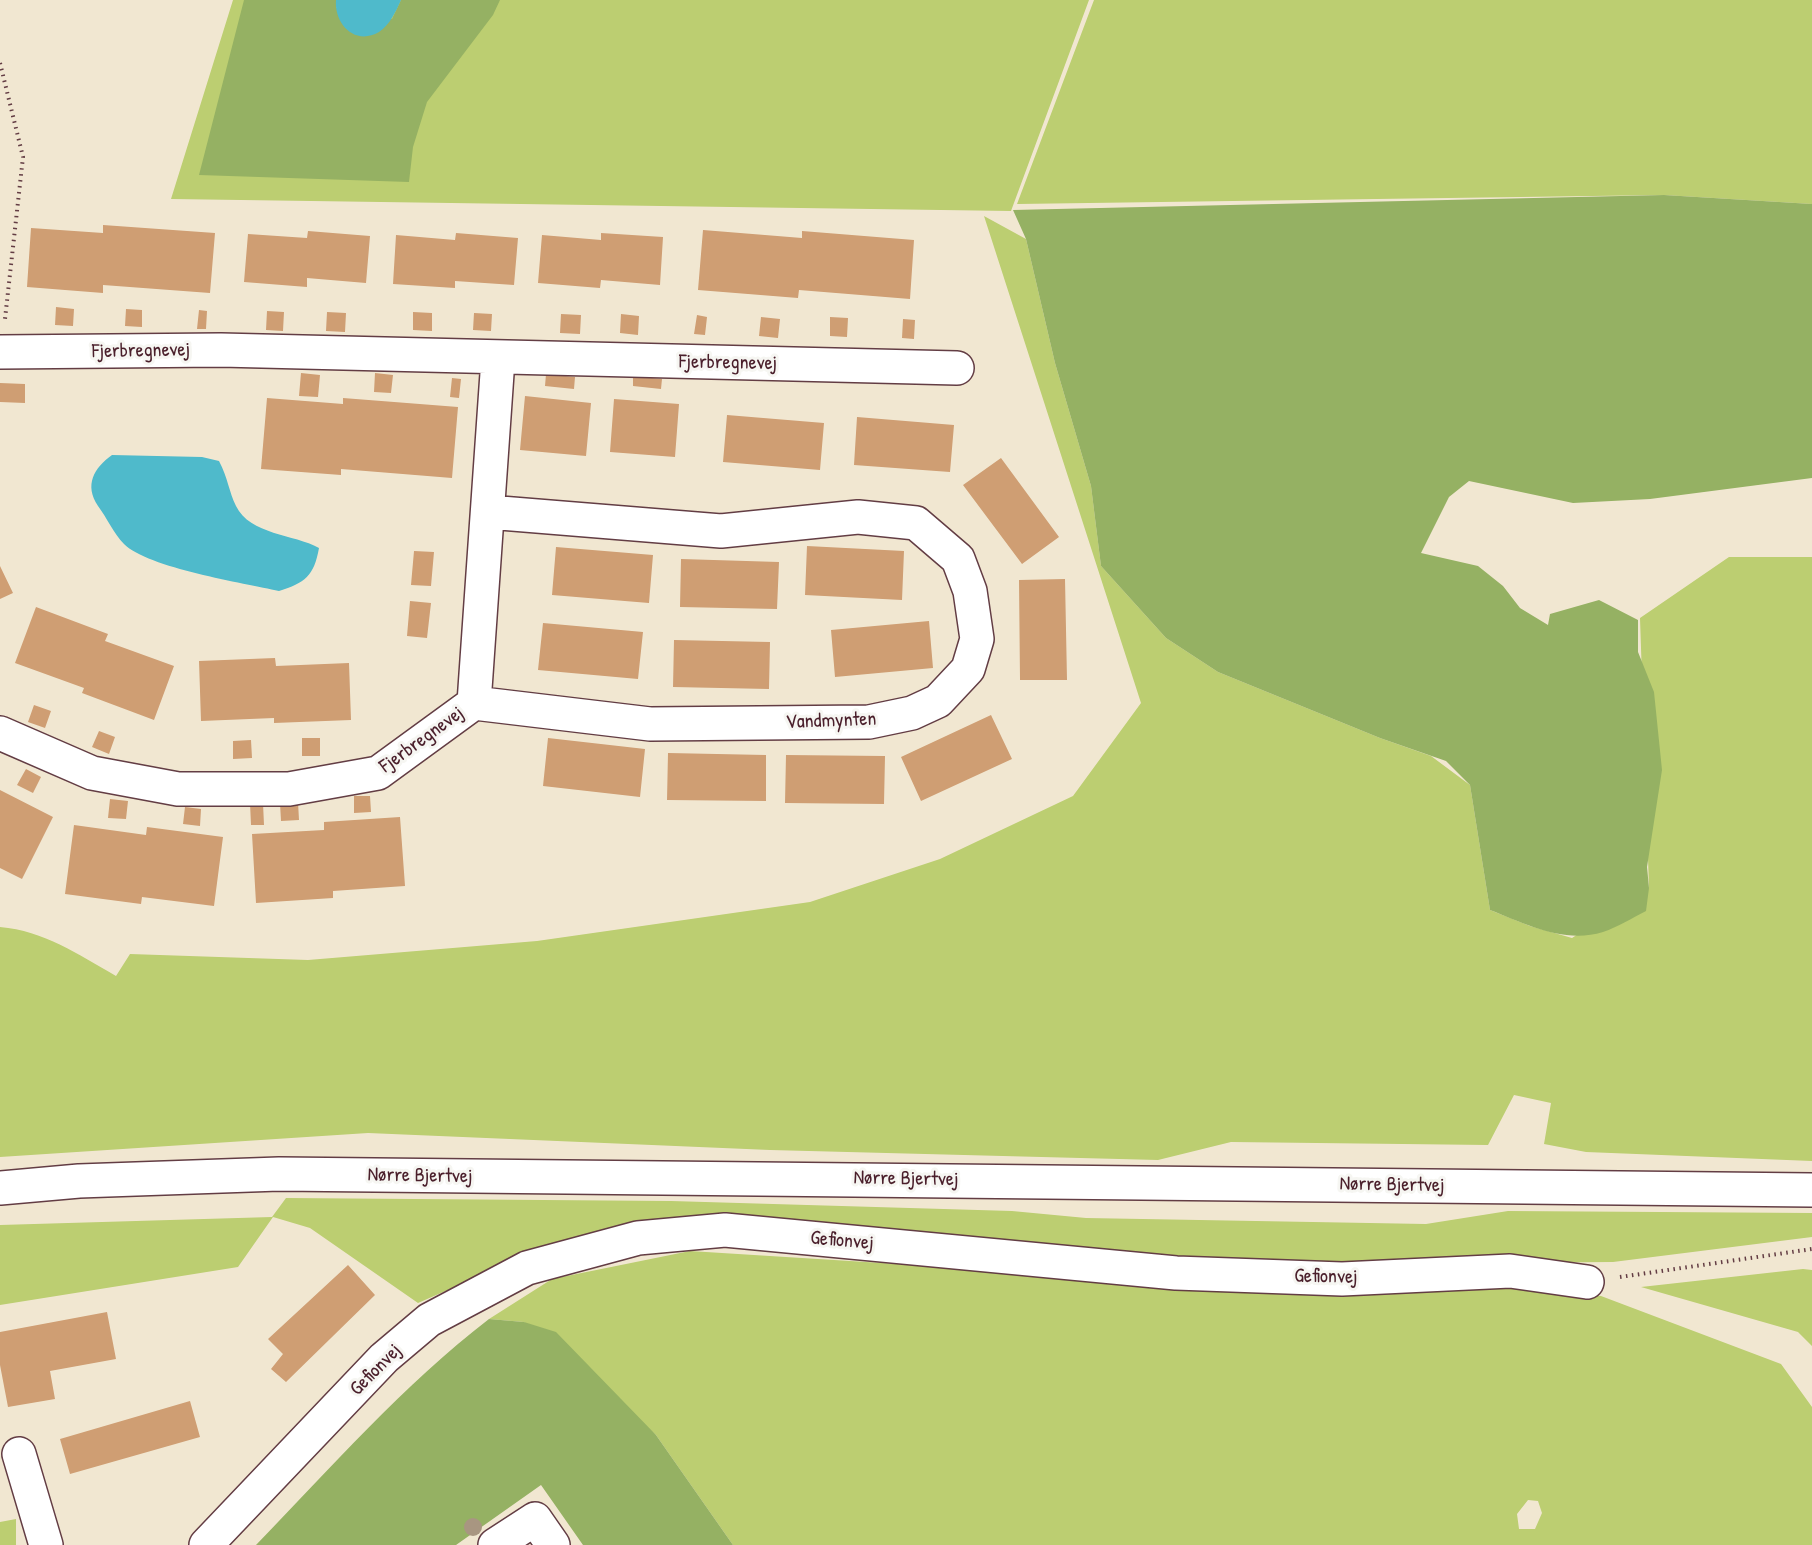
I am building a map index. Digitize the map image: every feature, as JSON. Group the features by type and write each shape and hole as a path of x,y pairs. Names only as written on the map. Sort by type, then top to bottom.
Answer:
{"street":[{"name":"Fjerbregnevej","path":"1,352 221,350 498,359 957,368"},
{"name":"Fjerbregnevej","path":"0,734 92,773 178,789 289,789 378,773 474,703 498,359"},
{"name":"Vandmynten","path":"474,703 650,724 869,723 912,713 938,701 968,669 977,639 970,591 958,559 916,523 858,517 721,531 488,512"},
{"name":"Nørre Bjertvej","path":"0,1188 79,1181 279,1174 1812,1190"},
{"name":"Gefionvej","path":"206,1545 384,1358 429,1320 527,1268 638,1238 725,1230 1176,1273 1342,1279 1510,1271 1587,1282"},
{"path":"19,1454 46,1545"},
{"path":"495,1545 535,1519 553,1545"}],"path":[{"path":"0,63 23,157 1,352"},
{"path":"1587,1282 1812,1249"}],"green space":[{"path":"233,0 1089,0 1011,211 171,199"},
{"path":"244,0 336,0 336,8 392,19 401,0 500,0 493,15 427,102 413,147 409,182 199,175"},
{"path":"1094,0 1812,0 1812,204 1664,195 1017,204"},
{"path":"1664,195 1812,204 1812,478 1650,499 1573,503 1469,481 1449,497 1421,553 1478,566 1503,586 1520,608 1548,625 1550,614 1599,600 1638,620 1638,652 1654,692 1662,770 1647,867 1649,888 1646,911 1603,932 1574,936 1545,931 1490,910 1470,785 1446,761 1380,738 1218,672 1166,638 1101,566 1091,486 1055,363 1026,239 1013,210"},
{"path":"984,216 1026,239 1055,363 1091,486 1101,566 1166,638 1218,672 1380,738 1431,756 1470,785 1490,910 1530,926 1572,938 1649,888 1640,618 1729,557 1812,557 1812,1161 1586,1152 1544,1144 1551,1103 1514,1095 1488,1145 1231,1142 1158,1160 770,1150 368,1133 0,1157 0,927 46,938 116,976 130,954 308,960 537,941 810,902 940,859 1073,796 1141,703"},
{"path":"286,1198 671,1201 1012,1211 1086,1218 1426,1224 1508,1211 1812,1213 1812,1237 1613,1262 1219,1265 745,1223 521,1258 418,1303 310,1228 273,1217 238,1267 0,1305 0,1225 272,1217"},
{"path":"690,1251 914,1265 1223,1291 1484,1281 1601,1296 1781,1364 1812,1407 1812,1545 733,1545 656,1435 524,1322 489,1319 552,1279","holes":["1528,1500 1538,1501 1542,1513 1535,1529 1519,1529 1517,1514"]},
{"path":"1803,1269 1812,1270 1812,1346 1798,1332 1641,1287"},
{"path":"489,1319 524,1322 556,1332 656,1435 733,1545 583,1545 541,1485 456,1545 256,1545 398,1399 427,1371"},
{"path":"16,1519 16,1545 0,1545 0,1522"}],"water":[{"path":"336,0 401,0 392,18 383,29 370,36 362,36 354,34 342,24 336,9"},
{"path":"112,455 202,457 219,461 236,506 251,523 319,548 311,572 296,585 279,591 197,574 136,553 117,536 98,506 92,491 96,471"}],"building":[{"path":"103,225 215,233 210,293 103,285 103,293 27,287 31,228 103,233"},
{"path":"703,230 802,238 802,231 914,240 910,299 799,290 798,298 698,290"},
{"path":"308,231 370,236 366,283 307,278 307,287 244,282 248,234 307,238"},
{"path":"456,233 518,238 514,285 455,281 455,288 393,284 396,235 455,240"},
{"path":"601,233 663,237 660,285 601,280 600,288 538,283 542,235 601,240"},
{"path":"56,307 74,309 73,326 55,325"},
{"path":"126,309 142,310 142,327 125,326"},
{"path":"199,310 207,311 206,329 197,329"},
{"path":"267,311 284,312 283,331 266,330"},
{"path":"327,312 346,313 345,332 326,331"},
{"path":"413,312 432,313 432,331 413,330"},
{"path":"474,313 492,314 491,331 473,330"},
{"path":"561,314 581,315 580,334 560,333"},
{"path":"621,314 639,316 638,335 620,333"},
{"path":"697,315 707,317 705,335 694,334"},
{"path":"761,317 780,319 778,338 759,336"},
{"path":"830,317 848,318 847,337 830,336"},
{"path":"903,319 915,320 914,339 902,338"},
{"path":"301,373 320,375 318,397 299,396"},
{"path":"375,373 393,375 391,393 374,392"},
{"path":"546,374 575,377 574,389 545,386"},
{"path":"633,376 662,379 661,389 633,386"},
{"path":"452,378 461,379 459,398 450,397"},
{"path":"0,383 25,384 25,403 0,402"},
{"path":"525,396 591,403 586,456 520,450"},
{"path":"267,398 343,404 343,398 458,407 452,478 341,469 341,475 261,469"},
{"path":"614,399 679,404 675,457 610,452"},
{"path":"727,415 824,423 820,470 723,462"},
{"path":"857,417 954,425 950,472 854,465"},
{"path":"1001,458 1059,537 1022,564 963,485"},
{"path":"807,546 904,551 902,600 805,595"},
{"path":"556,547 653,555 649,603 552,595"},
{"path":"414,551 434,552 431,586 411,585"},
{"path":"681,559 779,562 777,609 680,607"},
{"path":"0,566 13,593 0,599"},
{"path":"1065,579 1067,680 1020,680 1019,580"},
{"path":"410,601 431,603 427,638 407,636"},
{"path":"36,607 108,634 105,641 174,666 154,720 82,693 84,688 15,663"},
{"path":"929,621 933,668 835,677 831,630"},
{"path":"543,623 643,632 638,679 538,670"},
{"path":"674,640 770,642 769,689 673,687"},
{"path":"275,658 276,666 349,663 351,720 274,723 274,718 201,721 199,661"},
{"path":"34,705 51,711 45,728 28,722"},
{"path":"991,715 1012,759 921,801 901,757"},
{"path":"99,731 115,737 109,754 92,747"},
{"path":"302,738 320,738 320,756 302,756"},
{"path":"548,738 645,749 640,797 543,786"},
{"path":"251,740 252,758 233,759 233,741"},
{"path":"668,753 766,755 766,801 667,800"},
{"path":"786,755 885,756 884,804 785,803"},
{"path":"26,769 41,777 33,793 17,785"},
{"path":"0,790 53,817 22,879 0,868"},
{"path":"354,796 370,796 371,812 354,813"},
{"path":"110,799 128,801 126,819 108,818"},
{"path":"298,802 299,820 281,821 280,803"},
{"path":"250,803 263,803 264,825 251,825"},
{"path":"185,807 201,809 200,826 183,824"},
{"path":"400,817 405,886 333,891 333,898 256,903 252,834 324,830 324,822"},
{"path":"74,825 146,835 147,827 223,837 214,906 142,897 141,904 65,894"},
{"path":"348,1265 375,1295 286,1382 271,1369 283,1354 268,1339"},
{"path":"107,1312 116,1359 50,1371 55,1399 8,1407 0,1365 0,1332"},
{"path":"190,1401 200,1437 70,1474 60,1439"}]}
